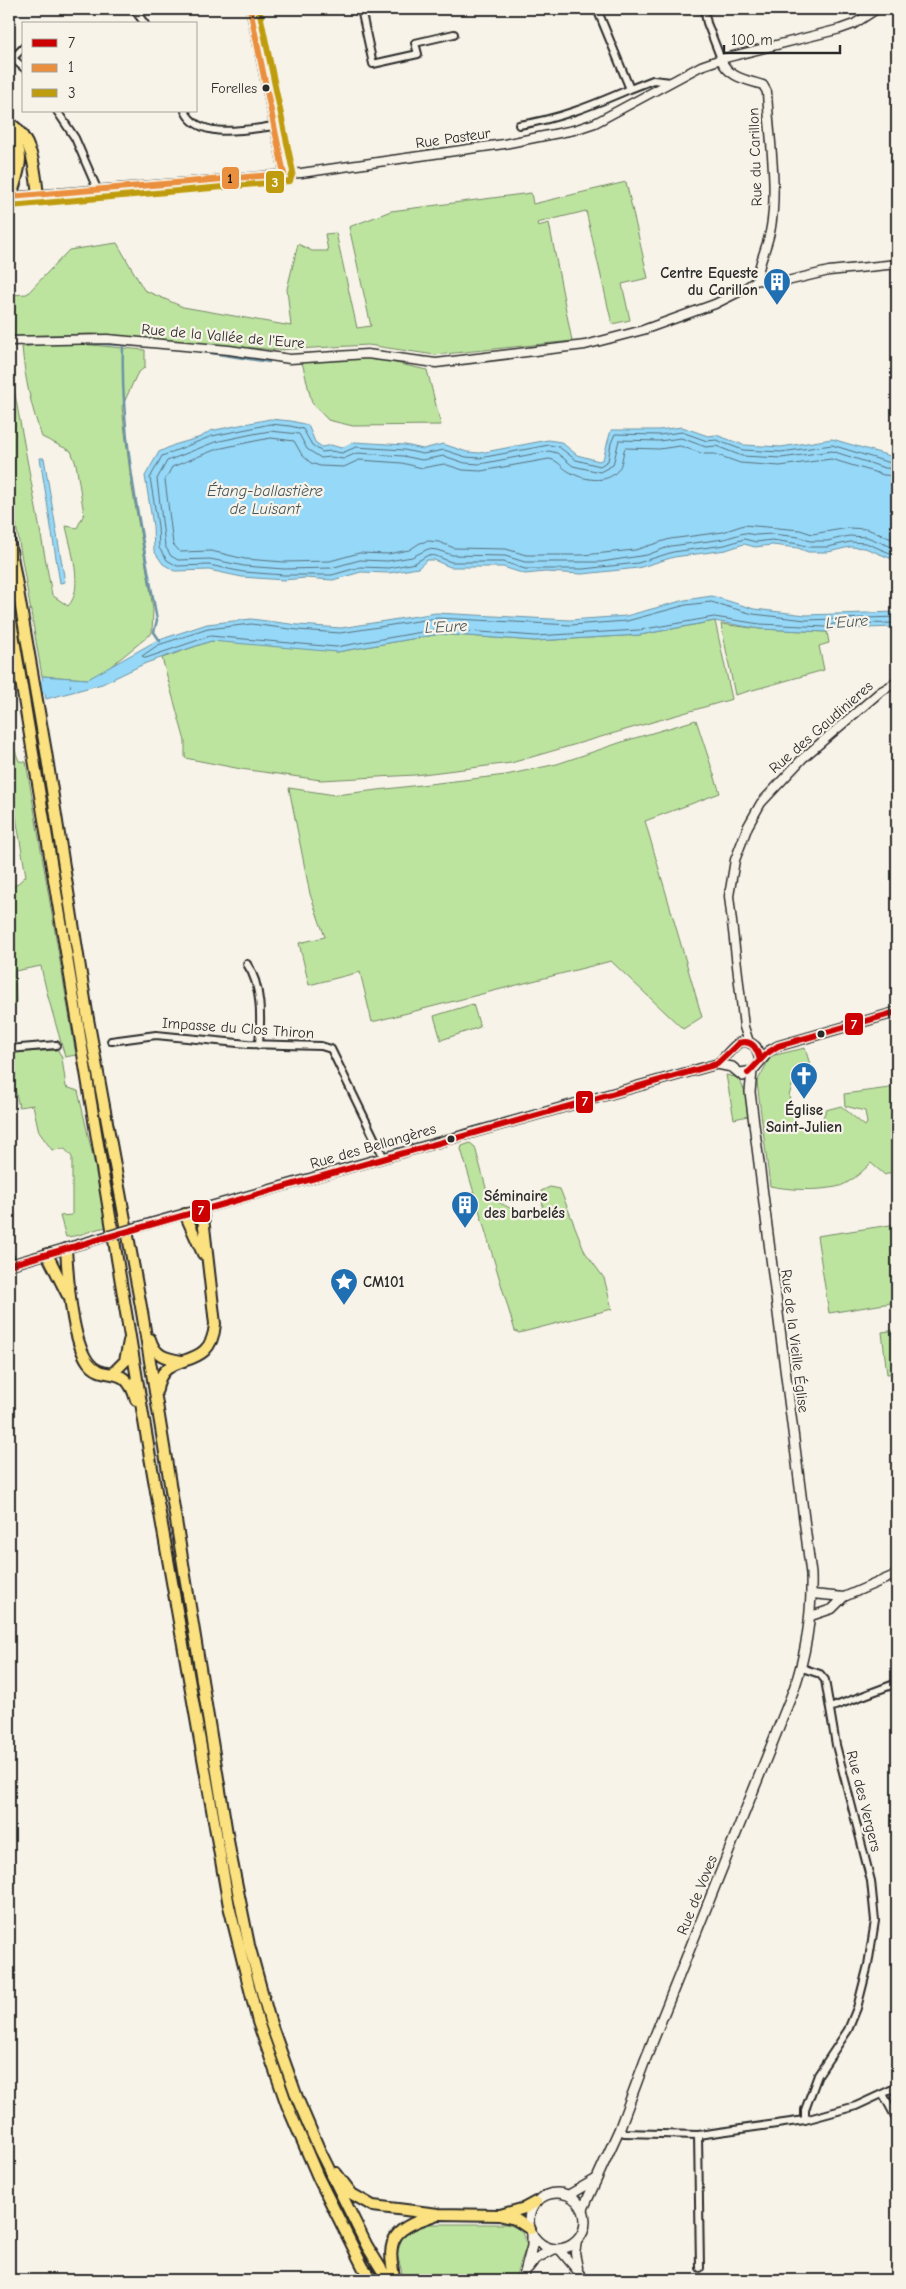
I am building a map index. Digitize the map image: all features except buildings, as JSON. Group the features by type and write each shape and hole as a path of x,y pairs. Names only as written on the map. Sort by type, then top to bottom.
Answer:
{"main road":[{"path":"9,122 21,132 30,150 38,196"},
{"path":"9,132 17,142 21,156 10,197"},
{"path":"9,539 46,752 88,1018 142,1312 228,1843 249,1945 270,2021 298,2100 319,2149 367,2246 388,2280"},
{"path":"9,611 150,1457 219,1854 239,1951 258,2022 287,2105 318,2176 371,2280"},
{"path":"717,1064 729,1054 737,1043 778,1046 897,1012"},
{"path":"753,1044 760,1060"},
{"path":"750,1092 752,1071 760,1060 778,1046"},
{"path":"729,1054 732,1067"},
{"path":"717,1064 732,1067 741,1073 750,1092"},
{"name":"Rue des Bellangères","path":"10,1262 66,1249 152,1223 717,1064"},
{"path":"741,1073 752,1071"},
{"name":"Rue de la Vieille Église","path":"750,1092 804,1514 812,1594"},
{"path":"156,1399 158,1378 164,1371 181,1361 202,1354 208,1349 214,1333 215,1324 206,1259 202,1209"},
{"path":"185,1214 206,1259"},
{"path":"66,1249 69,1300 79,1339 88,1362 96,1370 125,1378 131,1384 150,1457"},
{"path":"47,1254 69,1300"},
{"path":"142,1312 156,1352 162,1357 181,1361"},
{"path":"112,1373 125,1360 130,1333"},
{"name":"Rue de Voves","path":"583,2209 619,2130 802,1668 811,1616 812,1594"},
{"path":"319,2149 352,2194 373,2206 438,2214 500,2215 515,2219 531,2231 545,2246 557,2249"},
{"path":"500,2215 525,2208 551,2193 570,2195 596,2180"},
{"path":"526,2270 535,2259 578,2241 585,2226 583,2209 570,2195"},
{"path":"523,2280 531,2231 529,2219 536,2202"},
{"path":"394,2280 391,2249 396,2233 412,2222 438,2214"}],"street":[{"path":"134,9 144,22"},
{"path":"250,9 284,174"},
{"path":"361,9 373,64 418,54 415,42 454,34"},
{"path":"597,9 630,89"},
{"path":"704,9 707,23 721,59"},
{"name":"Rue Pasteur","path":"10,197 348,168 504,144 574,130 622,110 701,66 721,59 840,29 854,24 877,9"},
{"path":"22,48 11,56 22,66"},
{"name":"Rue du Carillon","path":"721,59 724,67 732,74 763,85 766,92 773,183 771,228 759,263 757,280"},
{"path":"519,125 576,112 653,80 671,82"},
{"path":"58,112 76,138 98,190"},
{"path":"185,112 189,120 202,129 214,131 274,126"},
{"path":"757,280 787,281 829,270 897,264"},
{"name":"Rue de la Vallée de l'Eure","path":"9,341 107,339 229,350 290,359 367,354 436,363 585,345 642,330 715,304 741,291 757,280"},
{"name":"Rue des Gaudinieres","path":"753,1044 744,1028 729,896 735,860 748,826 761,803 803,758 880,692 897,682"},
{"path":"247,964 253,972 257,988 260,1022 259,1045"},
{"path":"737,1043 744,1028"},
{"name":"Impasse du Clos Thiron","path":"111,1041 156,1035 259,1045 321,1046 331,1050 335,1054 384,1158"},
{"path":"9,1049 56,1045"},
{"path":"811,1616 832,1609 844,1597 897,1574"},
{"path":"812,1594 844,1597"},
{"name":"Rue des Vergers","path":"802,1668 820,1674 825,1680 836,1745 871,1881 875,1921 868,1965 857,2008 848,2030 818,2075 805,2110 804,2120"},
{"path":"830,1708 897,1683"},
{"path":"619,2130 624,2133 698,2135 804,2120 856,2106 897,2087"},
{"path":"883,2094 897,2120"},
{"path":"698,2135 700,2268"},
{"path":"578,2241 575,2260 579,2272"},
{"path":"557,2249 586,2280"}],"green space":[{"path":"9,142 13,147 14,170 9,177"},
{"path":"626,182 648,278 622,284 630,320 612,324 586,211 537,223 538,226 549,223 572,341 435,355 368,345 277,350 90,334 9,336 9,295 27,294 69,250 117,243 144,290 183,307 291,326 287,289 298,244 312,251 328,251 325,234 336,233 357,328 371,326 349,227 391,211 531,193 533,204"},
{"path":"59,342 145,350 145,367 137,374 122,407 131,482 153,610 152,633 105,671 88,679 42,676 9,484 9,362 52,595 68,606 73,599 76,579 66,526 77,528 84,514 76,464 71,451 42,437 29,393 22,347"},
{"path":"368,357 427,370 441,425 353,426 328,420 312,403 302,362"},
{"path":"715,621 732,699 511,763 415,775 321,780 241,769 185,758 185,741 162,658 211,641 265,642 337,652 440,634 535,641 640,635"},
{"path":"721,624 760,629 827,632 829,643 819,646 824,670 735,695"},
{"path":"696,720 720,793 645,821 702,1017 683,1029 611,961 372,1022 360,972 309,985 299,943 325,937 310,894 289,788 335,795 506,775 557,764"},
{"path":"9,736 19,761 26,762 76,1055 65,1057 41,966 15,971 16,1004 9,1004 9,891 26,876 9,776"},
{"path":"473,1004 480,1027 441,1040 434,1016"},
{"path":"805,1048 811,1068 795,1075 789,1096 797,1125 811,1128 820,1125 826,1110 841,1106 865,1126 867,1123 865,1111 845,1106 844,1094 897,1087 897,1169 885,1175 871,1163 850,1181 836,1187 803,1190 770,1186 757,1082 771,1056"},
{"path":"58,1050 62,1058 66,1087 78,1091 109,1227 66,1237 60,1216 72,1215 72,1157 65,1149 52,1150 39,1132 33,1105 19,1107 14,1084 9,1081 9,1053"},
{"path":"726,1075 739,1078 745,1092 748,1116 734,1119"},
{"path":"470,1143 475,1147 489,1199 519,1212 532,1214 539,1213 543,1206 541,1191 550,1187 560,1189 585,1252 604,1278 612,1309 519,1333 515,1331 461,1149 462,1146"},
{"path":"897,1224 897,1302 829,1313 817,1236"},
{"path":"897,1330 897,1373 887,1374 882,1332"},
{"path":"426,2224 508,2224 521,2230 527,2245 514,2280 404,2280 397,2254 403,2234"}],"water":[{"name":"Étang-ballastière de Luisant","path":"270,419 308,425 315,442 322,447 331,445 341,448 354,442 405,445 423,449 443,444 467,452 480,453 548,440 561,442 577,455 599,461 603,459 611,430 659,430 682,427 708,436 716,435 744,445 781,447 832,439 897,458 897,561 865,548 850,547 828,552 808,552 798,548 772,545 755,547 744,544 726,550 674,557 638,568 583,574 545,572 525,574 503,567 450,567 434,560 427,560 418,568 389,573 361,572 333,580 305,578 284,580 242,577 209,570 175,571 163,564 154,551 153,526 145,476 159,452 174,445 201,437 210,431"},
{"path":"40,458 44,458 65,582 60,583"},
{"path":"712,596 754,609 806,615 897,612 897,627 833,629 827,632 760,629 714,621 640,635 535,641 440,634 337,652 211,641 146,663 102,684 46,699 42,676 88,679 156,641 207,624 251,619 341,628 436,613 570,620 626,616 685,600"}],"waterway":[{"path":"85,343 123,345"},
{"path":"147,346 123,345 123,379 128,448 138,517 157,620 154,632 160,641"},
{"path":"192,350 269,362"},
{"name":"L'Eure","path":"9,675 28,689 63,685"}],"transit line":[{"name":"1","path":"9,197 284,174 250,9"},
{"name":"3","path":"10,206 290,181 293,172 259,9"},
{"name":"7","path":"748,1073 766,1054 778,1046 897,1012"},
{"name":"7","path":"9,1265 717,1064 739,1043 748,1042 754,1046 760,1060"}],"place":[{"name":"Forelles","path":"266,88"},
{"name":"Centre Equeste du Carillon","path":"777,306"},
{"name":"Église Saint-Julien","path":"804,1100"},
{"name":"Séminaire des barbelés","path":"465,1229"},
{"name":"CM101","path":"344,1306"}]}
